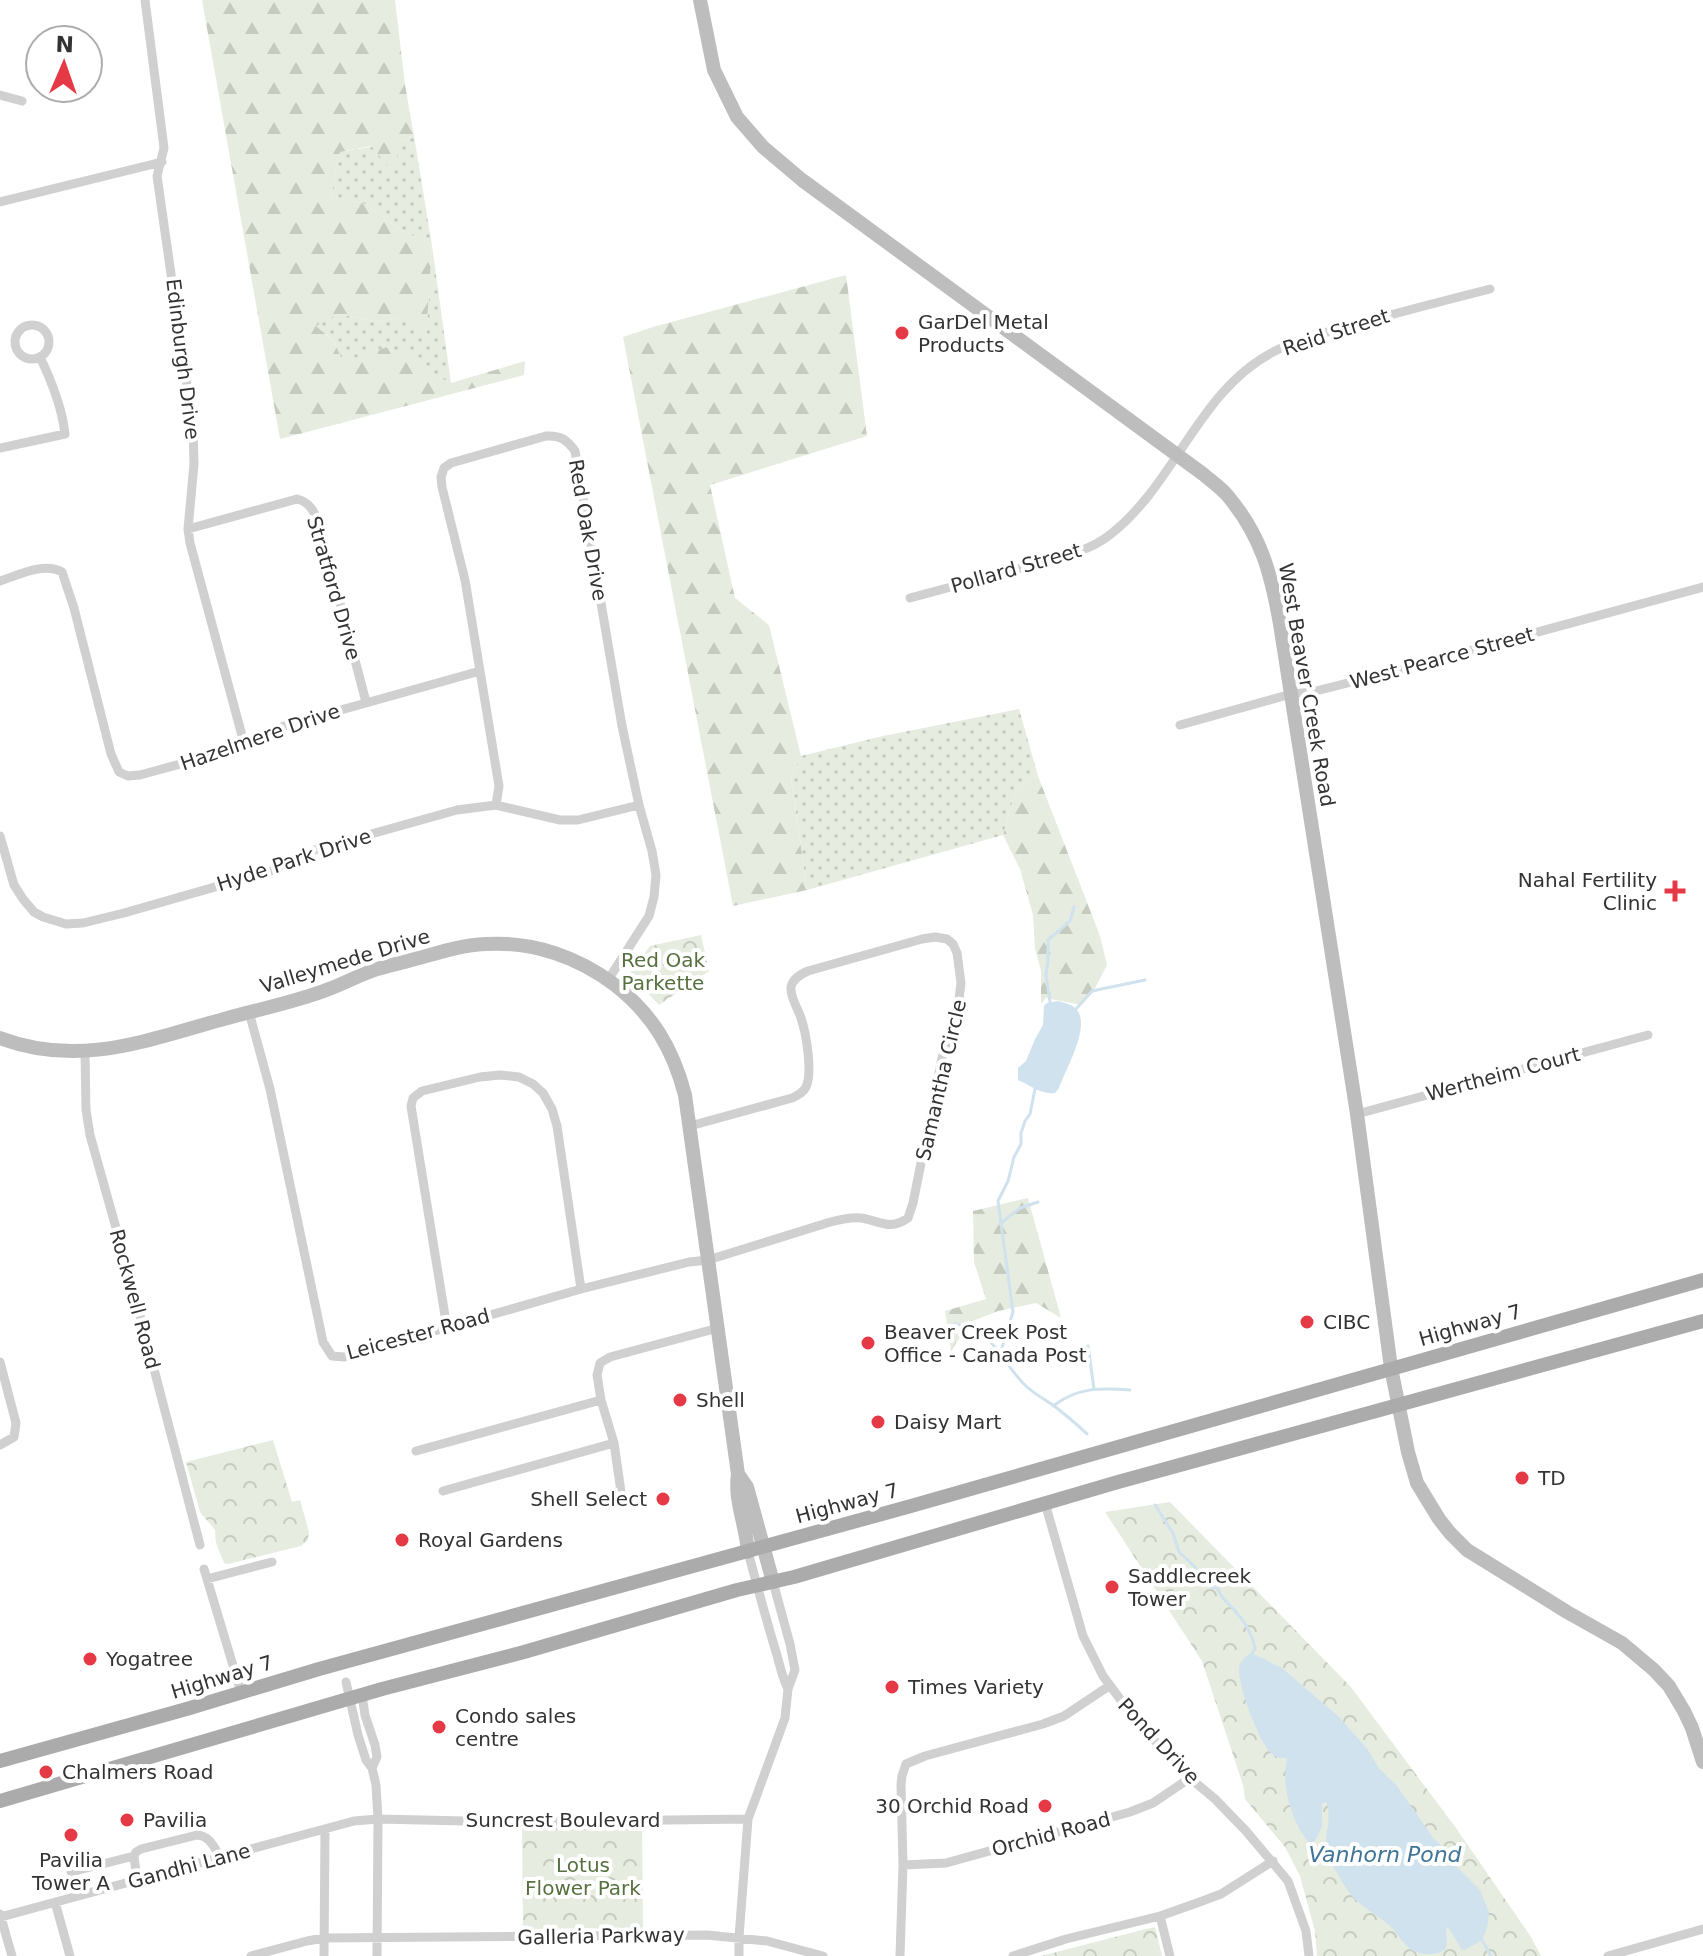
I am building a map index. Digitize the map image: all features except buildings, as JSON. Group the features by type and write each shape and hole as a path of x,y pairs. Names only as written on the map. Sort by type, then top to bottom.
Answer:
{"main road":[{"name":"Highway 7","path":"0,1761 1703,1280"},
{"path":"0,1801 1045,1503 1703,1321"}],"street":[{"name":"Edinburgh Drive","path":"145,0 164,148 157,176 193,428 194,464 188,529 244,743"},
{"name":"West Beaver Creek Road","path":"700,0 714,70 737,117 763,147 802,180 1203,474 1224,493 1255,535 1273,588 1357,1114 1391,1368 1417,1483 1426,1501 1450,1533 1474,1555 1622,1643 1654,1670 1669,1686 1684,1711 1703,1762"},
{"path":"0,95 22,101"},
{"path":"0,202 162,162"},
{"name":"Reid Street","path":"1179,456 1214,401 1240,375 1276,350 1419,306 1490,289"},
{"path":"0,448 65,434 55,391 40,357"},
{"name":"Red Oak Drive","path":"496,805 499,786 465,580 441,477 444,468 451,463 546,436 558,436 575,451 622,726 656,875 649,916 608,980"},
{"name":"Pollard Street","path":"910,598 1056,558 1104,540 1138,510 1179,456"},
{"name":"Stratford Drive","path":"188,529 297,499 311,506 320,527 366,702"},
{"name":"Hazelmere Drive","path":"0,581 39,569 50,568 62,572 111,754 119,772 128,776 217,754 284,726 480,671"},
{"name":"West Pearce Street","path":"1180,725 1291,694 1312,692 1387,673 1703,587"},
{"name":"Hyde Park Drive","path":"0,836 14,885 23,899 34,912 66,924 124,913 271,871 314,850 457,810 496,805 560,820 578,820 639,805"},
{"name":"Samantha Circle","path":"690,1126 792,1098 806,1088 809,1075 805,1032 792,995 793,981 798,975 922,939 935,937 947,939 953,944 957,953 961,995 942,1058 908,1218 896,1225 862,1218 844,1219 708,1260"},
{"name":"Valleymede Drive","path":"0,1038 41,1050 85,1052 109,1049 329,989 375,970 451,949 485,944 526,946 559,953 581,962 608,980 631,998 662,1037 679,1074 690,1126 738,1474 736,1489 748,1552"},
{"name":"Leicester Road","path":"249,1012 270,1089 320,1328 327,1351 332,1356 344,1357 581,1289 708,1260"},
{"name":"Wertheim Court","path":"1357,1114 1648,1035"},
{"name":"Rockwell Road","path":"85,1052 86,1110 90,1135 200,1545"},
{"path":"447,1328 411,1106 413,1098 422,1091 500,1075 519,1077 543,1093 557,1126 581,1289"},
{"path":"621,1492 614,1443 601,1400 597,1375 600,1363 610,1357 718,1328"},
{"path":"0,1362 16,1430 11,1441 0,1445"},
{"path":"416,1451 601,1400"},
{"path":"443,1491 614,1443"},
{"name":"Valleymede Drive","path":"738,1474 747,1487 773,1582"},
{"name":"Pond Drive","path":"1045,1503 1083,1636 1109,1686 1137,1722 1190,1778 1215,1799 1288,1881 1306,1931 1309,1956"},
{"path":"748,1552 780,1674 788,1689"},
{"path":"241,1692 206,1574 272,1562"},
{"path":"739,1956 748,1819 785,1718 788,1689 795,1670 773,1582"},
{"path":"346,1682 355,1698 366,1760 372,1768 376,1785 377,1956"},
{"path":"900,1956 903,1865 901,1784 906,1764 1064,1716 1109,1686"},
{"name":"Orchid Road","path":"903,1865 946,1863 1130,1812 1153,1803 1190,1778"},
{"name":"Suncrest Boulevard","path":"378,1819 514,1822 748,1819"},
{"name":"Gandhi Lane","path":"0,1916 354,1821 378,1819"},
{"path":"324,1956 325,1829"},
{"path":"71,1872 197,1835 209,1839 220,1857"},
{"path":"134,1856 137,1880"},
{"path":"1013,1956 1032,1954 1066,1939 1160,1916 1221,1894 1273,1861"},
{"path":"55,1902 70,1956"},
{"path":"0,1916 12,1956"},
{"path":"1160,1916 1170,1956"},
{"path":"1608,1956 1703,1929"},
{"name":"Galleria Parkway","path":"251,1956 324,1938 696,1935 767,1941 823,1956"}],"green space":[{"path":"202,0 395,0 414,136 400,142 394,173 371,146 340,152 331,196 365,204 398,228 432,246 426,338 401,317 380,322 338,314 316,326 334,341 343,362 387,347 399,356 410,349 425,363 431,374 451,383 525,361 524,375 280,439"},
{"path":"414,136 432,246 398,228 365,204 331,196 340,152 400,142"},
{"path":"432,246 451,383 431,374 425,363 399,356 387,347 343,363 334,341 315,325 338,314 380,322 401,317 426,337"},
{"path":"846,275 867,436 710,485 735,598 769,625 801,756 791,777 807,890 733,906 623,337"},
{"path":"1019,709 1038,776 1027,778 1013,800 1003,835 807,890 791,777 801,756"},
{"path":"1038,776 1100,936 1107,965 1093,992 1081,1005 1046,998 1041,1004 1041,971 1035,948 1033,915 1020,869 1003,835 1013,800 1027,778"},
{"name":"Red Oak Parkette","path":"701,935 709,971 659,1005 629,974 650,946"},
{"path":"1028,1198 1061,1318 1036,1303 998,1311 970,1322 951,1351 945,1311 986,1299 974,1262 973,1211"},
{"path":"273,1440 292,1502 300,1500 309,1532 308,1540 301,1546 224,1563 216,1543 215,1530 200,1512 186,1462"},
{"path":"1170,1502 1350,1686 1456,1828 1541,1956 1317,1956 1315,1931 1300,1876 1285,1847 1245,1799 1202,1661 1105,1512"},
{"name":"Lotus Flower Park","path":"642,1824 643,1928 523,1929 522,1825"},
{"path":"1155,1927 1162,1956 1041,1956 1142,1930"}],"water":[{"path":"1058,1001 1076,1009 1081,1026 1076,1048 1059,1088 1055,1093 1050,1093 1018,1080 1018,1068 1026,1061 1043,1025 1044,1006"},
{"name":"Vanhorn Pond","path":"1249,1654 1282,1668 1339,1717 1368,1750 1378,1767 1397,1786 1442,1846 1444,1854 1480,1890 1489,1912 1482,1940 1462,1950 1448,1927 1447,1946 1443,1951 1423,1954 1409,1948 1389,1925 1359,1903 1334,1867 1326,1850 1329,1815 1326,1802 1322,1803 1322,1827 1314,1843 1310,1844 1298,1826 1290,1804 1286,1782 1287,1760 1273,1755 1268,1749 1246,1701 1239,1669"}],"waterway":[{"path":"1050,1002 1046,975 1048,940 1070,921 1074,907"},
{"path":"1076,1009 1092,991 1145,980"},
{"path":"1001,1351 1013,1312 998,1201 1021,1144 1021,1133 1030,1114 1035,1089"},
{"path":"1000,1224 1020,1208 1038,1202"},
{"path":"954,1324 969,1328 989,1341 1027,1387 1087,1434"},
{"path":"1088,1346 1094,1389"},
{"path":"1053,1406 1071,1395 1090,1390 1130,1390"},
{"path":"1155,1505 1173,1533 1179,1552 1194,1566 1201,1578 1218,1589 1245,1624 1255,1648 1252,1654"},
{"path":"1482,1940 1491,1956"}],"place":[{"name":"GarDel Metal Products","path":"902,333"},
{"name":"Nahal Fertility Clinic","path":"1675,891"},
{"name":"CIBC","path":"1307,1322"},
{"name":"Beaver Creek Post Office - Canada Post","path":"868,1343"},
{"name":"Shell","path":"680,1400"},
{"name":"Daisy Mart","path":"878,1422"},
{"name":"TD","path":"1522,1478"},
{"name":"Shell Select","path":"663,1499"},
{"name":"Royal Gardens","path":"402,1540"},
{"name":"Saddlecreek Tower","path":"1112,1587"},
{"name":"Yogatree","path":"90,1659"},
{"name":"Times Variety","path":"892,1687"},
{"name":"Condo sales centre","path":"439,1727"},
{"name":"Chalmers Road","path":"46,1772"},
{"name":"30 Orchid Road","path":"1045,1806"},
{"name":"Pavilia","path":"127,1820"},
{"name":"Pavilia Tower A","path":"71,1835"}]}
